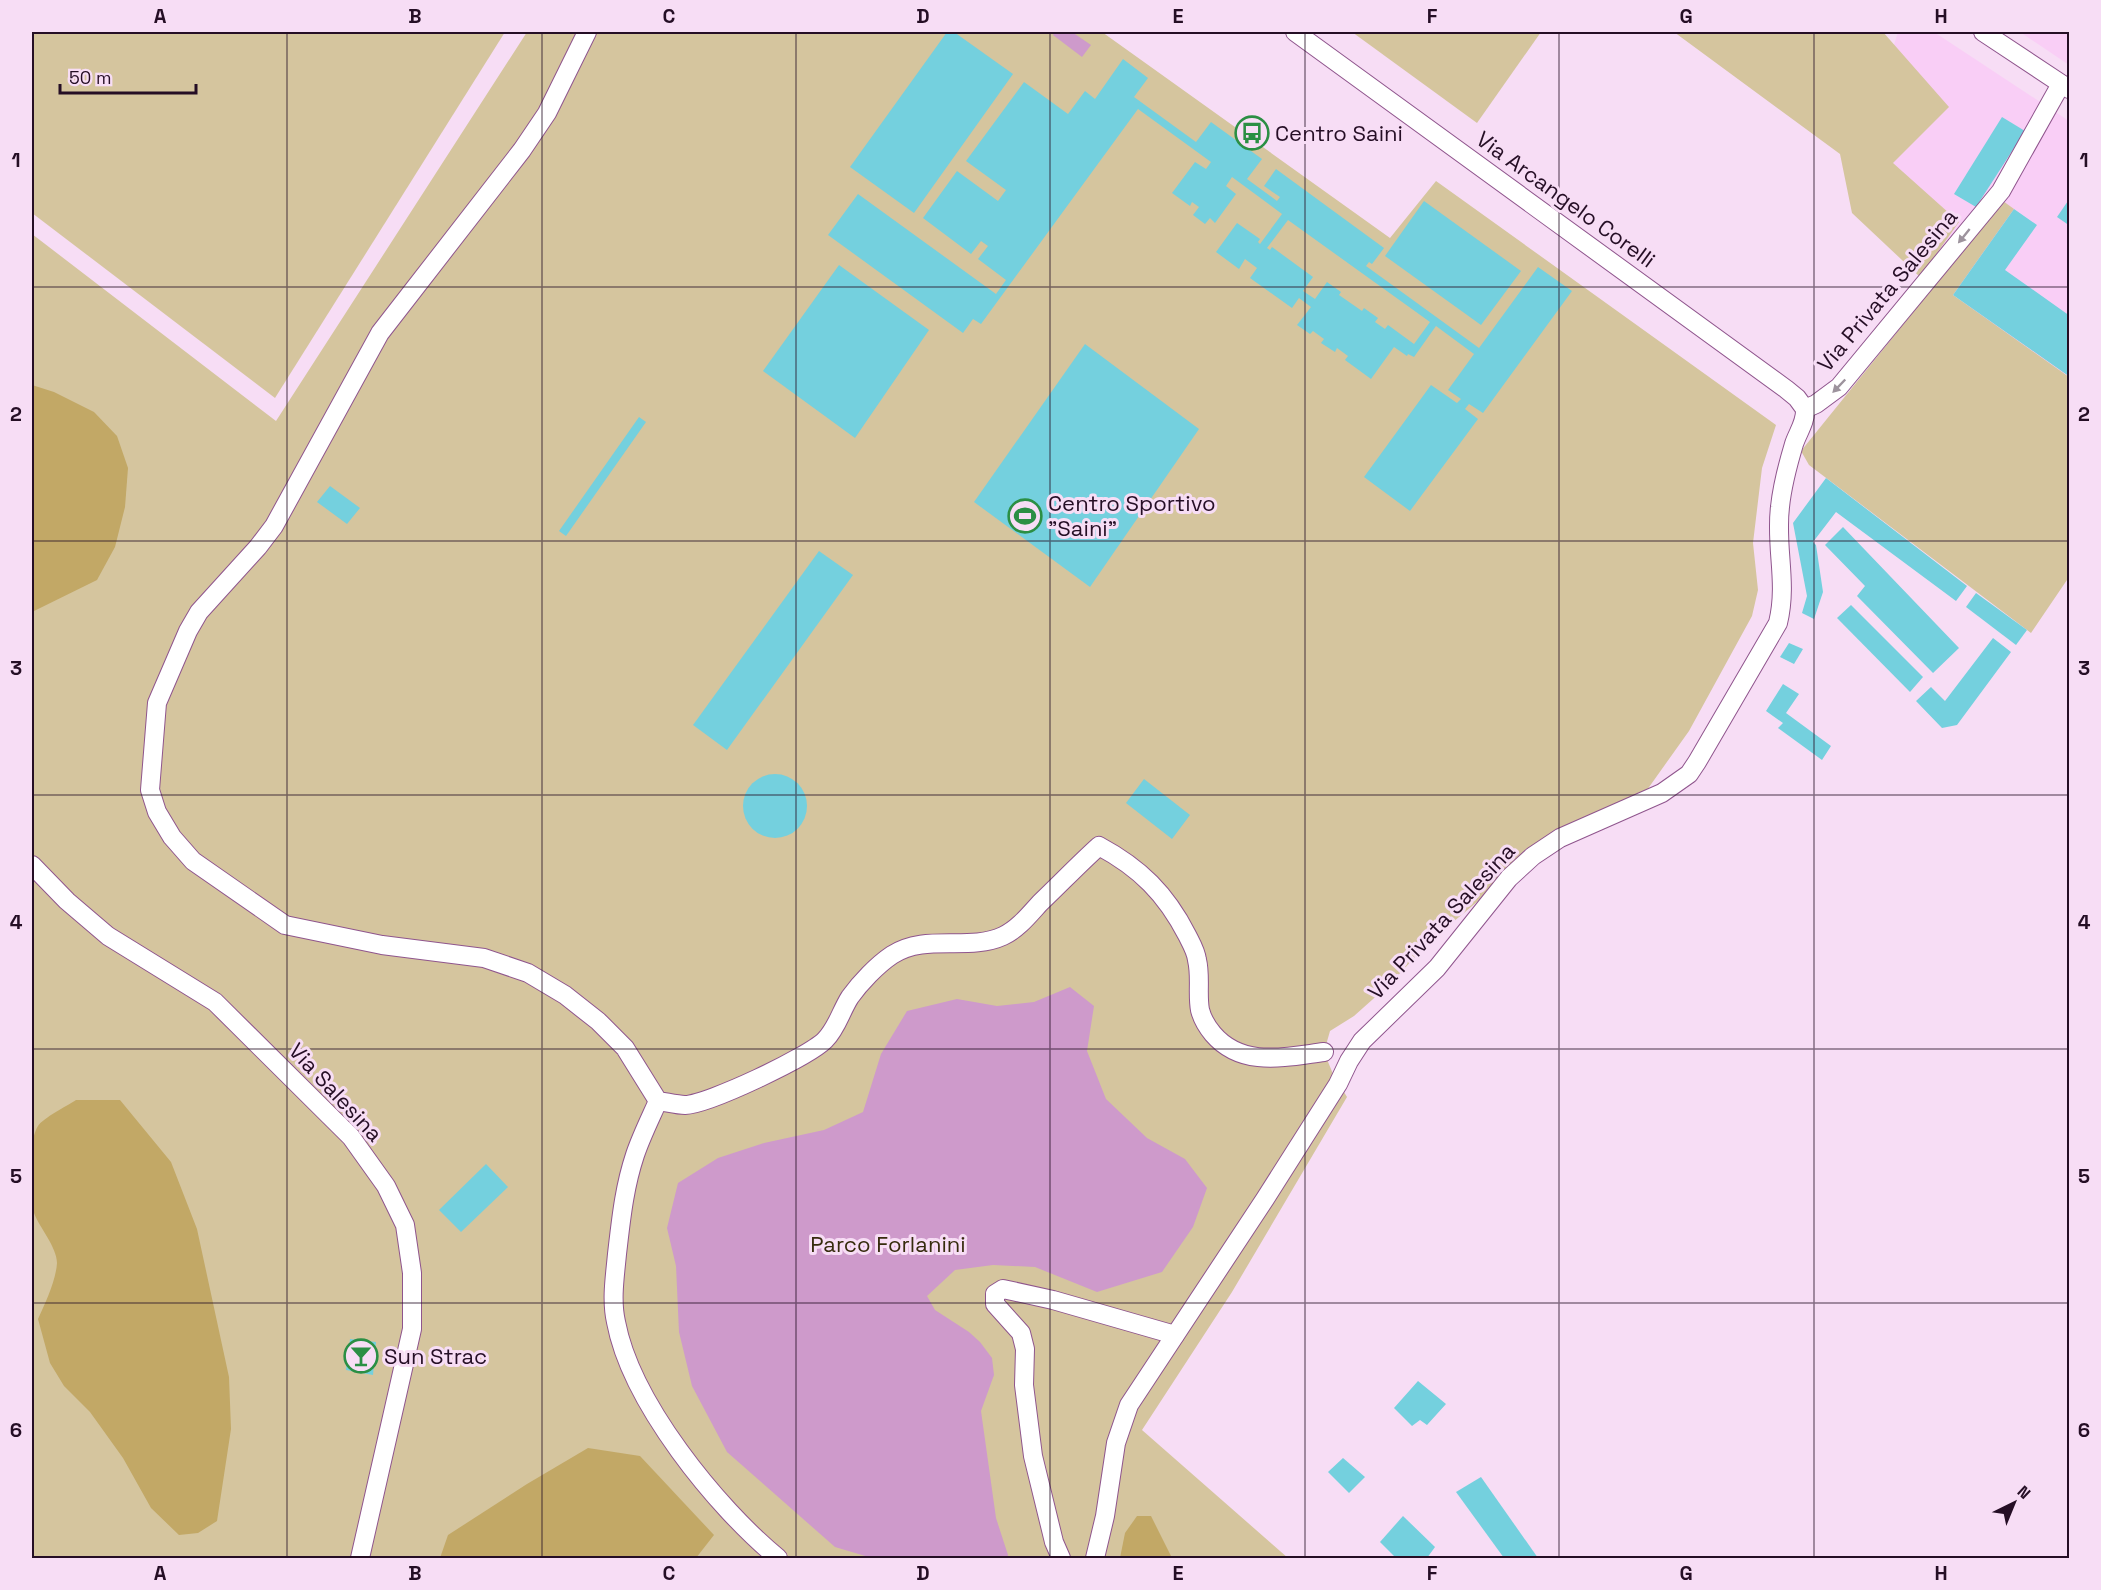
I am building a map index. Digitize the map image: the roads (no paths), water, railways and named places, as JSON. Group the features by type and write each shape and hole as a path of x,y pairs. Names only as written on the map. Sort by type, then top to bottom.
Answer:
{"street":[{"path":"587,32 547,113 522,150 380,333 274,525 258,547 199,612 188,631 157,703 150,790 158,812 172,837 193,861 285,925 382,945 484,957 528,973 565,995 625,1048 658,1101 685,1105 717,1097 810,1052 825,1040 836,1026 850,998 863,981 891,956 909,946 982,942 1004,936 1022,924 1099,846 1118,856 1150,883 1174,909 1198,961 1197,987 1201,1013 1212,1032 1224,1045 1242,1055 1280,1058 1336,1055"},
{"name":"Via Arcangelo Corelli","path":"1295,32 1786,389 1797,398 1804,409"},
{"path":"1983,32 2065,87"},
{"name":"Via Privata Salesina","path":"1175,1335 1338,1084 1336,1055 1362,1041 1437,968 1509,878 1533,856 1560,838 1662,793 1689,774 1778,623 1783,603 1780,507 1794,446 1804,420 1804,409 1816,404 1839,387 2001,191 2065,87"},
{"name":"Via Salesina","path":"32,865 67,902 108,936 214,1002 351,1137 386,1186 405,1224 412,1273 412,1329 360,1558"},
{"path":"658,1101 635,1153 623,1198 614,1284 615,1320 626,1359 648,1405 694,1471 755,1539 778,1558"},
{"path":"1061,1558 1054,1542 1033,1456 1024,1385 1025,1349 1021,1333 995,1304 994,1294 1003,1290 1053,1300 1175,1335 1129,1405 1116,1443 1095,1558"}],"place":[{"name":"Centro Saini","path":"1252,133"},
{"name":"Centro Sportivo \"Saini\"","path":"1025,516"},
{"name":"Sun Strac","path":"361,1356"}],"park label":[{"name":"Parco Forlanini","path":"888,1244"}]}
